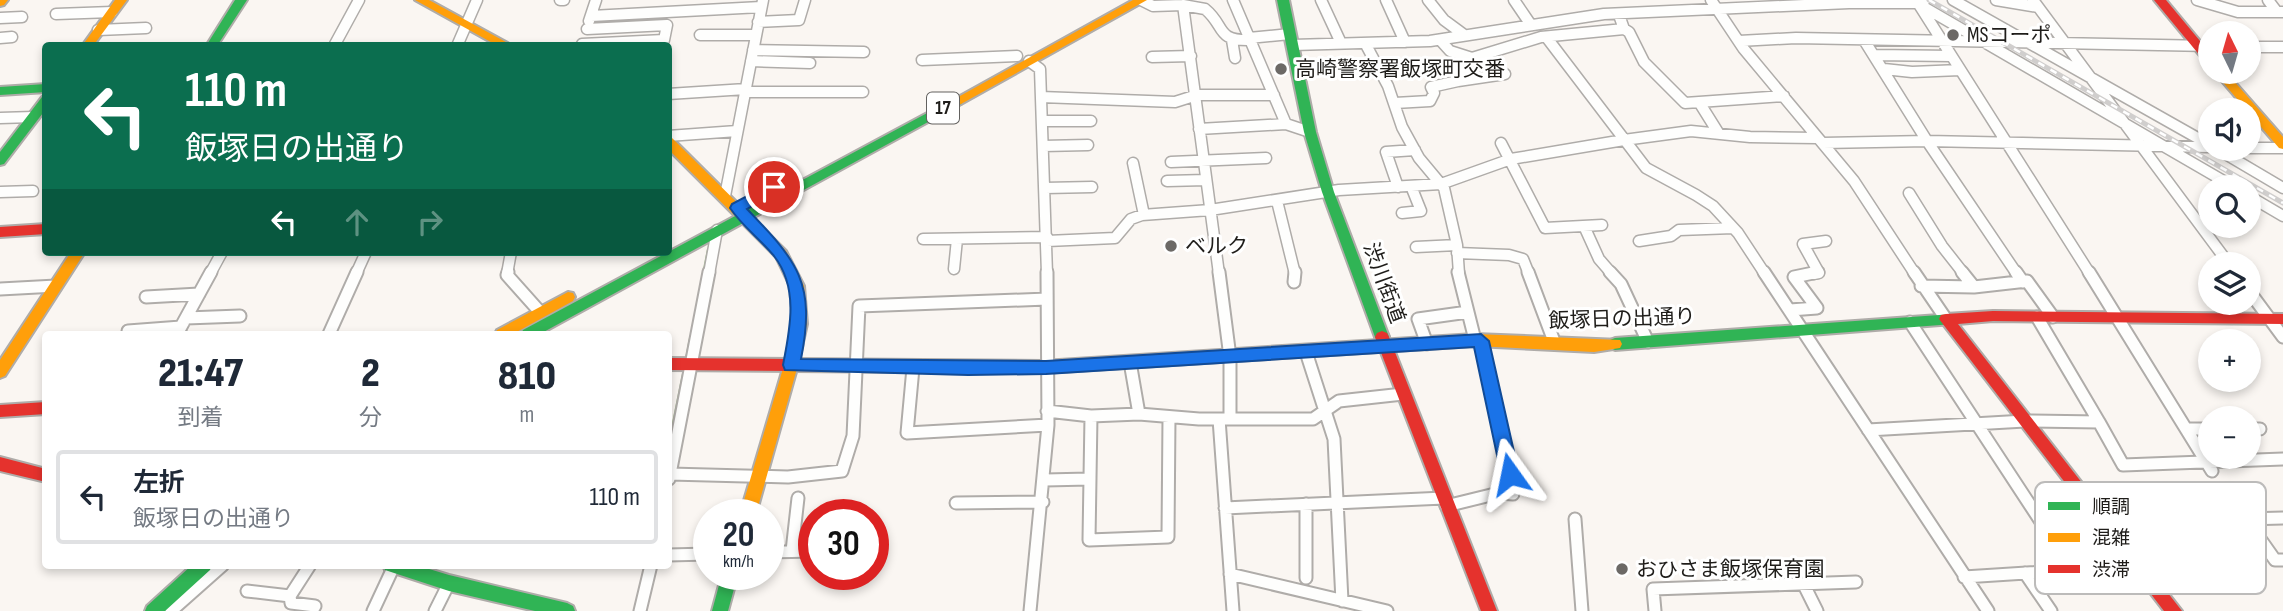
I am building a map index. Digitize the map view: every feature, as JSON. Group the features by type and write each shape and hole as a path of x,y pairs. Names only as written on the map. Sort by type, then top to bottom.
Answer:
{"main road":[{"path":"214,42 241,0"},
{"path":"421,0 501,42"},
{"name":"17","path":"1023,58 1119,0"},
{"name":"17","path":"672,242 741,211 1023,58 1141,0"},
{"name":"渋川街道","path":"1283,0 1310,132 1328,192 1403,394 1489,611"},
{"path":"2160,0 2198,40"},
{"path":"90,42 117,6"},
{"path":"2231,84 2283,147"},
{"path":"0,91 42,88"},
{"path":"0,161 42,105"},
{"path":"672,142 781,254 796,286 800,324 752,499"},
{"name":"17","path":"672,255 717,230 741,211"},
{"path":"0,232 42,229"},
{"path":"0,372 75,256"},
{"path":"507,331 646,256"},
{"name":"17","path":"533,331 670,256"},
{"path":"1946,319 2073,482"},
{"name":"飯塚日の出通り","path":"672,364 1046,368 1478,341 1594,346 1946,319 2276,319"},
{"path":"0,411 42,408"},
{"path":"0,464 42,475"},
{"path":"136,611 181,569"},
{"path":"153,611 200,569"},
{"path":"402,569 567,611"},
{"path":"720,611 726,590"},
{"path":"2161,594 2174,611"}],"street":[{"path":"336,42 359,0"},
{"path":"459,42 477,0"},
{"path":"582,42 596,0"},
{"path":"700,10 703,0"},
{"path":"758,22 799,20 805,0"},
{"path":"1141,0 1153,6 1199,5 1208,8 1223,34 1231,40 1236,58"},
{"path":"1233,0 1286,124"},
{"path":"1321,0 1341,43"},
{"path":"1386,0 1405,42"},
{"path":"1428,0 1444,20 1463,34"},
{"path":"1514,0 1624,140 1658,178 1702,198 1750,245 1765,273 1988,611"},
{"path":"1686,0 1691,10"},
{"path":"1953,0 2198,139"},
{"path":"1965,6 1980,6 1978,0"},
{"path":"1996,0 2035,3 2220,252"},
{"path":"2197,0 2238,12 2280,12"},
{"path":"2268,0 2280,12"},
{"path":"1231,40 1405,42 1440,40 1587,15 1691,10 1714,5 1918,1 1984,43 2214,175"},
{"path":"1918,1 2198,448"},
{"path":"591,16 700,10 762,3 725,195"},
{"path":"1183,5 1230,357 1225,419 1225,508 1233,611"},
{"path":"1714,5 1739,41 1879,216 1922,286 1946,319"},
{"path":"56,14 117,6"},
{"path":"1619,15 1624,29"},
{"path":"0,18 22,17"},
{"path":"587,29 667,25 664,40 631,42"},
{"path":"98,30 146,28"},
{"path":"1507,28 1517,43"},
{"path":"1440,40 1450,51 1472,58 1517,43 1624,29 1629,32 1644,62 1685,103 1784,96"},
{"path":"700,35 756,35"},
{"path":"0,38 12,37"},
{"path":"1739,41 1796,37 2198,46"},
{"path":"1864,40 1927,141 2024,282"},
{"path":"1225,508 1445,502 1499,493 1513,494 1478,341 1457,268 1457,249 1449,201 1441,184 1415,150 1401,125 1395,103 1365,43"},
{"path":"2261,47 2283,47"},
{"path":"753,50 864,52"},
{"path":"1875,55 1951,56"},
{"path":"1152,57 1191,56"},
{"path":"922,60 1023,58 1040,69 1047,239 1048,425 1043,502 1030,611"},
{"path":"1458,81 1472,58"},
{"path":"751,61 810,63"},
{"path":"1884,69 1902,74 1920,70 1960,71"},
{"path":"1395,103 1430,101 1434,93 1431,87 1505,74"},
{"path":"672,94 746,90 863,92"},
{"path":"1041,97 1175,102 1197,95 1274,95"},
{"path":"1699,102 1719,134"},
{"path":"0,118 33,117"},
{"path":"1042,121 1091,121"},
{"path":"1199,129 1286,124 1310,132"},
{"path":"672,136 676,133 737,131"},
{"path":"923,239 1111,239 1122,233 1131,219 1144,215 1210,210 1328,192 1441,184 1511,159 1691,131 1820,140 2198,146"},
{"path":"1501,143 1545,228 1602,225"},
{"path":"1043,146 1088,145"},
{"path":"2261,148 2283,147"},
{"path":"1398,187 1386,152 1415,150"},
{"path":"1171,162 1266,158"},
{"path":"2237,161 2283,188"},
{"path":"1133,163 1144,215"},
{"path":"1167,181 1206,180"},
{"path":"1402,213 1421,211 1411,186"},
{"path":"1045,188 1093,187"},
{"path":"0,192 33,191"},
{"path":"1909,193 1942,246 1974,287"},
{"path":"1277,201 1295,273 1294,282"},
{"path":"2261,203 2283,216"},
{"path":"1584,226 1599,259 1620,284 1648,342"},
{"path":"1639,241 1671,236 1679,230 1733,228"},
{"path":"672,462 717,230"},
{"path":"954,269 957,239"},
{"path":"1790,310 1817,308 1794,277 1819,272 1802,244 1826,241"},
{"path":"1416,247 1457,249 1523,259 1555,344"},
{"path":"182,326 220,256"},
{"path":"330,331 364,256"},
{"path":"510,256 507,275 540,312"},
{"path":"1922,286 1974,287 2027,281 2053,317"},
{"path":"0,289 56,286"},
{"path":"146,297 199,294"},
{"path":"672,478 788,477 842,471 853,436 859,306 1047,299"},
{"path":"2261,303 2276,319 2283,337"},
{"path":"1427,344 1418,319 1468,312"},
{"path":"128,331 182,326 240,316"},
{"path":"2037,317 2123,465 2198,466"},
{"path":"1910,322 2035,514"},
{"path":"1306,352 1334,439 1342,601"},
{"path":"1130,362 1139,414"},
{"path":"914,368 907,433 1048,425"},
{"path":"1047,411 1091,416 1139,414 1225,419 1313,419 1339,401 1403,394"},
{"path":"1091,416 1089,540 1168,537 1169,417"},
{"path":"1868,430 2025,421 2099,422"},
{"path":"2186,429 2198,429"},
{"path":"2261,461 2283,459"},
{"path":"1045,480 1090,479"},
{"path":"792,551 798,498"},
{"path":"956,503 1043,502"},
{"path":"1306,504 1306,578"},
{"path":"1576,519 1582,611"},
{"path":"2266,547 2275,560 2283,560"},
{"path":"784,551 798,551"},
{"path":"672,555 693,554"},
{"path":"171,611 218,569"},
{"path":"289,603 308,569"},
{"path":"373,611 391,569"},
{"path":"640,611 651,569"},
{"path":"1964,576 2035,572"},
{"path":"2025,573 2035,588"},
{"path":"1230,574 1387,611"},
{"path":"1655,611 1653,589 1856,582"},
{"path":"435,611 449,583"},
{"path":"1804,585 1817,611"},
{"path":"247,591 289,603 315,606 312,611"},
{"path":"2039,594 2051,611"}],"waterway":[{"path":"704,270 708,250"},
{"path":"686,360 690,339"},
{"path":"672,428 684,370"}],"railway":[{"path":"1929,0 2283,203"}],"traffic: fast":[{"path":"214,42 241,0"},
{"path":"1283,0 1310,132 1328,192 1382,337"},
{"path":"0,91 42,88"},
{"path":"672,256 957,101"},
{"path":"0,161 42,105"},
{"path":"534,331 672,256"},
{"path":"1615,344 1953,319"},
{"path":"153,611 200,569"},
{"path":"404,569 449,583 567,611"},
{"path":"720,611 726,590"}],"traffic: slow":[{"path":"90,42 121,0"},
{"path":"421,0 500,42"},
{"path":"957,101 1141,0"},
{"path":"2230,84 2283,145"},
{"path":"672,145 781,254 797,286 800,324 752,499"},
{"path":"0,372 75,256"},
{"path":"507,331 568,297"},
{"path":"1043,367 1475,340 1594,346 1615,344"}],"traffic: jam":[{"path":"2160,0 2198,46"},
{"path":"0,232 42,229"},
{"path":"1953,319 1993,316 2283,319"},
{"path":"1946,319 2073,482"},
{"path":"1382,337 1489,611"},
{"path":"672,364 1043,367"},
{"path":"0,411 42,408"},
{"path":"0,464 42,475"},
{"path":"2161,594 2174,611"}],"place":[{"name":"MSコーポ","path":"1953,35"},
{"name":"高崎警察署飯塚町交番","path":"1281,69"},
{"name":"ベルク","path":"1171,246"},
{"name":"おひさま飯塚保育園","path":"1622,569"}],"route":[{"path":"774,187 737,208 781,254 796,286 800,324 791,365 1046,368 1475,340 1481,341 1510,474"}]}
